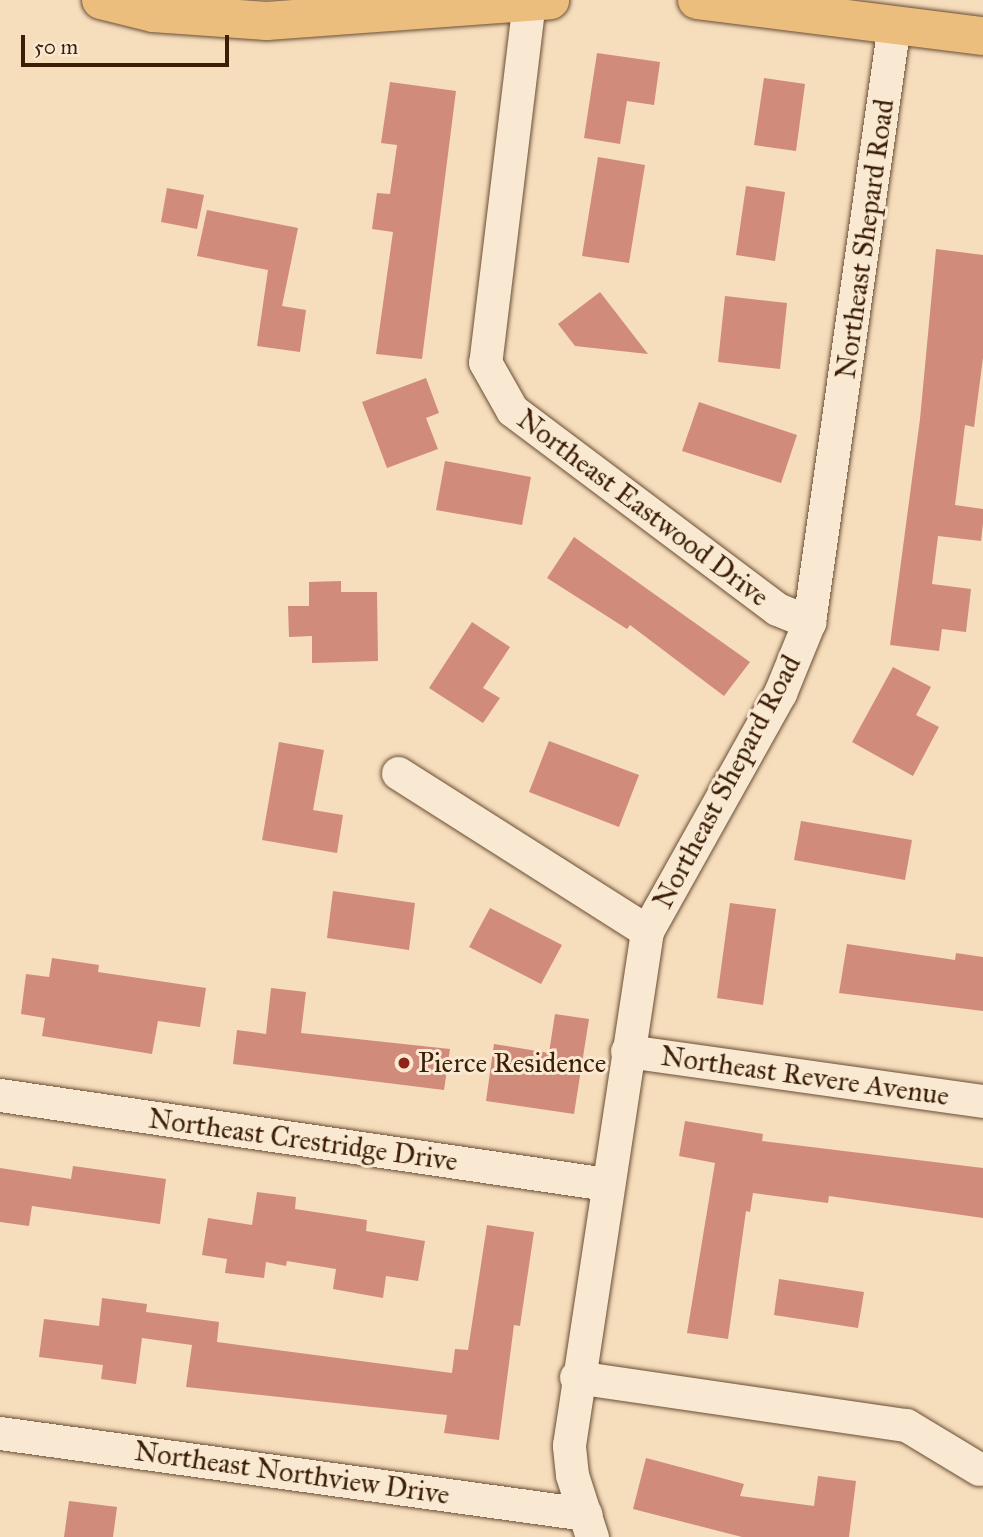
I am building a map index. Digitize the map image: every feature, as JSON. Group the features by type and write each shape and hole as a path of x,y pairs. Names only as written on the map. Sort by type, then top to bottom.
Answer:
{"main road":[{"path":"101,0 153,13 267,21 540,1"},
{"path":"697,0 983,36"}],"street":[{"name":"Northeast Eastwood Drive","path":"540,1 485,362 512,410 777,609 809,622"},
{"name":"Northeast Shepard Road","path":"589,1526 569,1445 576,1377 647,931 780,693 809,622 894,24"},
{"path":"398,773 647,931"},
{"name":"Northeast Revere Avenue","path":"626,1051 983,1101"},
{"name":"Northeast Crestridge Drive","path":"0,1095 606,1184"},
{"path":"576,1377 906,1425 979,1469"},
{"name":"Northeast Northview Drive","path":"0,1433 589,1526"}],"building":[{"path":"597,53 660,62 654,105 627,101 620,144 584,138"},
{"path":"764,78 805,84 796,151 754,145"},
{"path":"390,82 456,91 422,359 376,354 393,232 372,229 377,193 390,194 397,145 381,143"},
{"path":"598,157 645,165 629,263 582,256"},
{"path":"746,186 785,192 775,261 736,255"},
{"path":"167,188 204,195 197,229 161,222"},
{"path":"207,210 298,228 282,306 306,310 300,352 257,346 268,270 197,256"},
{"path":"936,249 983,255 983,358 974,427 965,425 955,505 983,509 981,541 938,536 932,584 971,589 966,632 942,629 939,651 890,645 920,419"},
{"path":"600,292 648,354 575,346 558,324"},
{"path":"725,296 787,303 780,369 718,362"},
{"path":"426,378 439,413 426,418 438,449 387,468 362,402"},
{"path":"699,402 797,435 781,483 682,451"},
{"path":"445,461 531,477 522,525 436,510"},
{"path":"574,537 750,662 724,696 630,625 627,629 547,578"},
{"path":"341,581 341,592 377,592 378,661 312,663 312,636 289,637 288,606 309,606 309,582"},
{"path":"472,622 510,647 483,688 500,698 483,723 429,688"},
{"path":"893,667 931,687 916,715 939,727 913,776 852,742"},
{"path":"549,741 639,775 619,827 529,792"},
{"path":"279,742 324,750 313,810 343,815 337,853 262,840"},
{"path":"801,821 912,840 905,880 794,860"},
{"path":"333,891 415,903 409,950 327,938"},
{"path":"730,903 776,909 763,1005 717,998"},
{"path":"490,908 562,945 541,984 469,947"},
{"path":"847,944 955,960 956,953 983,957 983,1011 839,993"},
{"path":"52,958 99,965 98,972 206,988 200,1027 158,1021 152,1054 42,1036 45,1018 21,1014 26,974 49,977"},
{"path":"271,988 306,992 301,1033 450,1049 444,1090 233,1064 237,1030 266,1034"},
{"path":"555,1014 589,1019 574,1114 486,1101 494,1044 549,1053"},
{"path":"685,1121 763,1134 762,1141 983,1168 983,1218 829,1196 828,1203 753,1193 750,1212 746,1211 728,1339 687,1333 715,1163 679,1156"},
{"path":"73,1166 166,1179 160,1224 32,1206 29,1226 0,1222 0,1168 71,1179"},
{"path":"257,1192 296,1197 295,1209 367,1220 366,1231 425,1241 418,1281 386,1276 383,1298 333,1289 336,1269 287,1261 286,1266 266,1262 264,1278 225,1273 227,1259 202,1255 208,1218 252,1225"},
{"path":"487,1225 534,1232 520,1326 514,1325 499,1440 444,1433 447,1415 186,1387 192,1345 142,1338 136,1384 101,1379 103,1365 39,1357 44,1319 99,1326 102,1298 147,1304 146,1312 219,1322 217,1342 452,1373 455,1349 468,1350"},
{"path":"779,1279 864,1292 858,1328 774,1315"},
{"path":"646,1458 744,1484 740,1496 814,1506 818,1476 856,1481 849,1537 742,1537 633,1509"},
{"path":"69,1501 117,1507 113,1537 64,1537"}],"place":[{"name":"Pierce Residence","path":"404,1063"}]}
